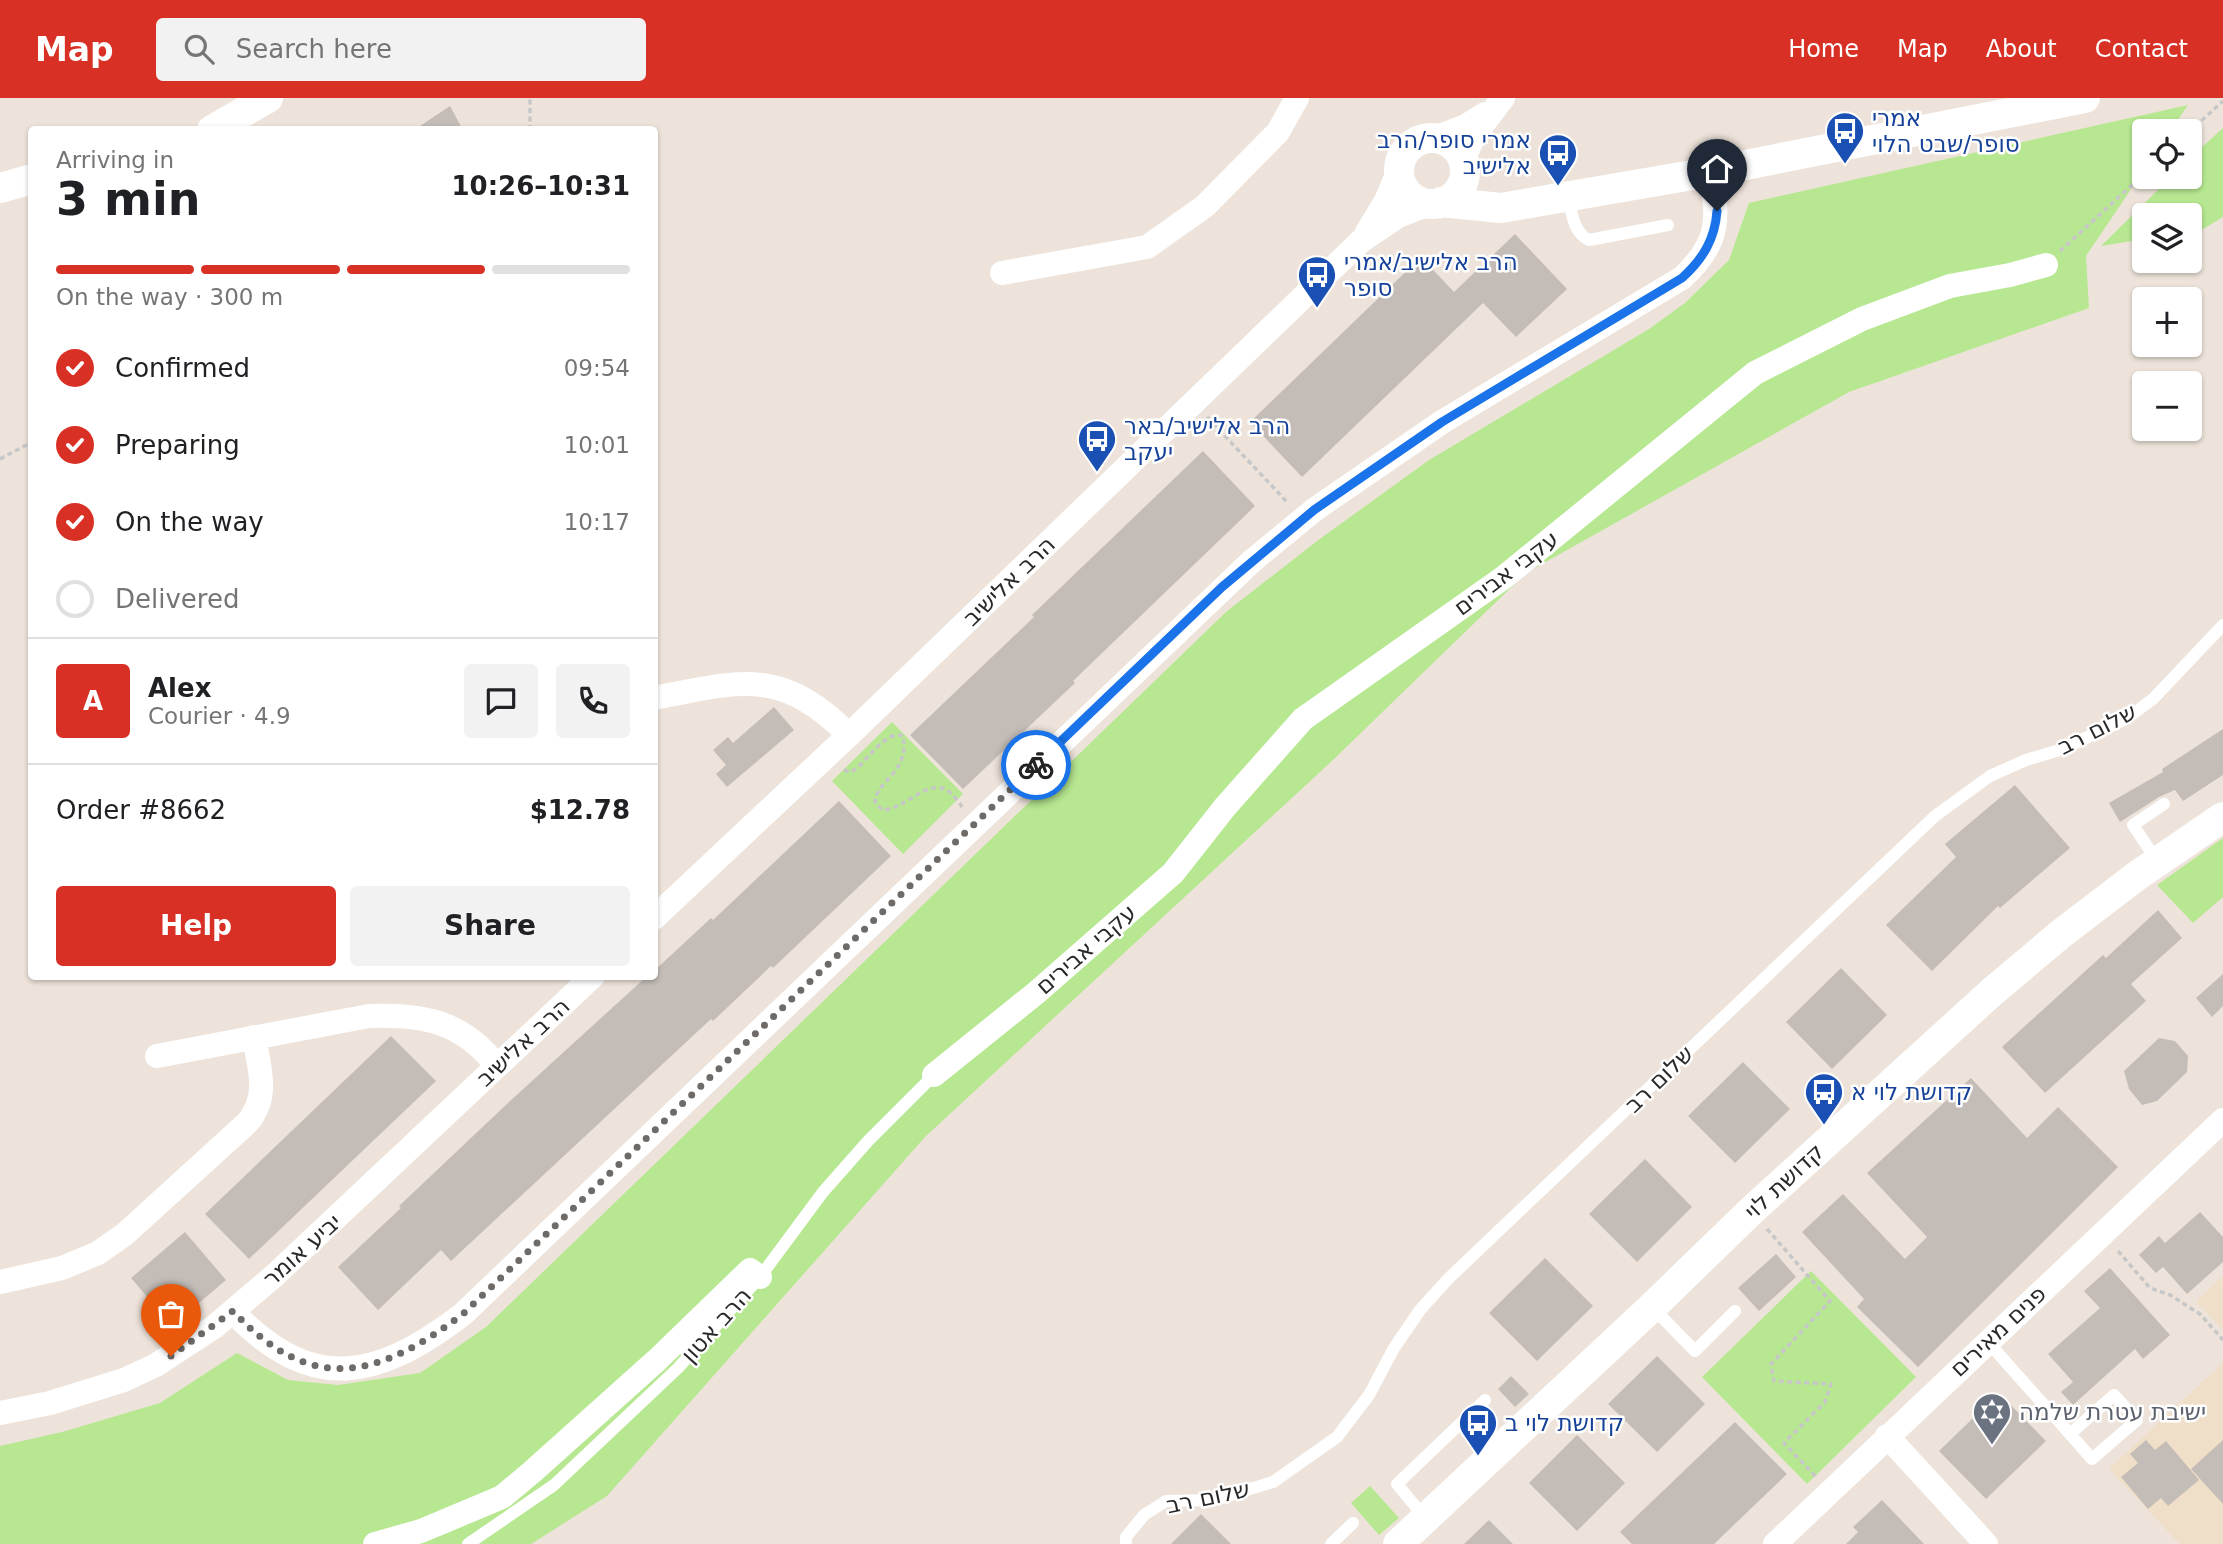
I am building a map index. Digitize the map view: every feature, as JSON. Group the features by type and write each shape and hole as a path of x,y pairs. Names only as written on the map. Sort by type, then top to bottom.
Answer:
{"street":[{"path":"219,126 268,98"},
{"path":"1002,273 1147,247 1205,206 1278,132 1297,98"},
{"path":"1399,170 1404,189 1420,201 1501,208 1710,172 1998,106 2085,98"},
{"path":"1361,241 1386,201 1406,150 1424,139 1435,138 1466,126 1500,102"},
{"path":"1361,241 1398,216 1456,193 1461,187 1464,165 1474,136 1500,102"},
{"path":"1435,138 1452,145 1478,183 1501,199 1525,204"},
{"path":"233,1311 275,1350 320,1368 342,1369 366,1366 414,1348 463,1314 1222,587 1303,519 1377,465 1442,422 1682,278 1703,256 1714,234 1717,211 1710,172"},
{"path":"0,188 28,180"},
{"name":"הרב אלישיב","path":"658,914 849,735 1361,241"},
{"name":"עקבי אבירים","path":"934,1075 1036,993 1173,873 1225,807 1303,719 1503,578 1755,373 1862,319 1950,286 2046,265"},
{"path":"658,697 731,683 773,685 798,694 820,707 849,735"},
{"name":"קדושת לוי","path":"1398,1544 1751,1211 1993,991 2062,933 2223,817"},
{"name":"הרב אלישיב","path":"453,1108 589,980"},
{"path":"157,1056 369,1016 417,1016 461,1032 487,1052 498,1066"},
{"path":"0,1282 62,1268 98,1252 125,1234 248,1122 261,1101 262,1085 254,1037"},
{"name":"יביע אומר","path":"2,1414 90,1392 137,1374 186,1347 275,1275 453,1108"},
{"name":"פנים מאירים","path":"1775,1544 2223,1120"},
{"path":"375,1544 421,1531 502,1496 647,1370 750,1270 760,1277"},
{"path":"1887,1436 1986,1544"}],"lane":[{"path":"1568,197 1576,227 1581,236 1589,240 1668,225"},
{"name":"שלום רב","path":"1126,1544 1126,1537 1144,1515 1166,1501 1214,1500 1273,1482 1337,1437 1369,1395 1394,1348 1420,1310 1448,1279 1935,816 1990,776 2026,760 2063,750 2127,718 2153,699 2223,625"},
{"path":"2158,862 2133,825 2164,804"},
{"name":"הרב אטון","path":"468,1544 554,1485 678,1368 760,1277 823,1192 868,1141 934,1075"},
{"path":"1652,1307 1695,1351 1735,1311"},
{"path":"1987,1341 2092,1459 2137,1420 2115,1395 2070,1434"},
{"path":"1425,1518 1397,1484 1485,1400"},
{"path":"1331,1544 1353,1523"}],"path":[{"path":"530,98 530,126"},
{"path":"2202,120 2223,101"},
{"path":"2046,265 2132,185"},
{"path":"1193,403 1303,519"},
{"path":"0,459 28,444"},
{"path":"824,758 839,769 851,772 861,767 888,736 897,733 903,736 906,748 894,775 876,794 875,802 882,810 891,810 927,789 937,787 947,790 976,822"},
{"path":"1751,1211 1830,1301 1771,1364 1774,1381 1831,1384 1825,1402 1784,1443 1829,1492"},
{"path":"2103,1233 2150,1288 2170,1295 2200,1314 2223,1340"}],"shaded area":[{"path":"2223,1276 2223,1330 2196,1301"},
{"path":"2223,1363 2223,1544 2180,1544 2109,1469"}],"green space":[{"path":"2188,105 2178,119 2132,119 2132,188 2086,256 2089,308 1849,392 1526,573 1333,760 925,1137 607,1496 531,1544 0,1544 0,1446 62,1432 160,1403 237,1353 288,1380 338,1385 420,1373 486,1327 1226,612 1317,541 1429,460 1649,329 1685,303 1729,260 1749,203"},
{"path":"2223,128 2223,217 2202,229 2202,203 2145,203 2159,189 2202,189 2202,147"},
{"path":"2132,215 2132,241 2101,246"},
{"path":"892,722 963,794 903,854 832,781"},
{"path":"2223,838 2223,897 2193,923 2157,885"},
{"path":"1811,1271 1916,1377 1807,1484 1702,1377"},
{"path":"1370,1486 1399,1518 1379,1535 1351,1503"}],"building":[{"path":"450,106 461,126 420,126"},
{"path":"1515,234 1567,289 1516,337 1483,303 1302,477 1250,422 1421,257 1454,292"},
{"path":"1203,451 1255,506 963,789 910,735"},
{"path":"774,707 794,730 727,787 716,774 726,765 713,750 728,737 733,743"},
{"path":"2223,729 2223,775 2183,801 2175,790 2120,822 2109,803 2163,772 2162,769"},
{"path":"2015,785 2070,848 2000,908 1998,906 1932,971 1886,925 1956,857 1945,844"},
{"path":"839,801 891,856 773,968 771,966 713,1021 711,1019 451,1261 441,1250 378,1310 338,1267 509,1102 643,980 658,980 658,967 711,918 713,920"},
{"path":"2158,910 2182,938 2131,984 2146,1001 2045,1093 2002,1047 2103,955 2106,958"},
{"path":"1841,968 1887,1015 1832,1069 1786,1022"},
{"path":"2223,974 2223,1006 2212,1017 2196,998"},
{"path":"391,1036 436,1081 249,1259 205,1214"},
{"path":"2159,1038 2175,1041 2188,1056 2187,1072 2157,1101 2142,1105 2129,1089 2124,1071"},
{"path":"1743,1062 1790,1109 1735,1163 1688,1116"},
{"path":"1971,1078 2027,1138 2058,1107 2118,1167 1918,1367 1857,1307 1864,1299 1802,1232 1843,1194 1905,1259 1927,1237 1867,1173"},
{"path":"1645,1159 1692,1207 1637,1262 1589,1214"},
{"path":"2200,1212 2223,1237 2223,1262 2187,1294 2163,1267 2156,1273 2139,1255 2159,1236 2165,1243"},
{"path":"185,1232 226,1280 172,1326 131,1278"},
{"path":"1776,1254 1796,1277 1759,1311 1738,1288"},
{"path":"1545,1258 1593,1306 1537,1361 1489,1313"},
{"path":"2110,1268 2170,1335 2143,1359 2135,1349 2073,1405 2061,1392 2073,1382 2048,1354 2100,1308 2084,1291"},
{"path":"1657,1356 1705,1404 1657,1452 1608,1404"},
{"path":"1511,1376 1529,1394 1515,1407 1498,1389"},
{"name":"ישיבת עטרת שלמה","path":"1999,1393 2046,1441 1986,1499 1939,1451"},
{"path":"1735,1422 1787,1474 1714,1544 1632,1544 1620,1532"},
{"path":"1577,1435 1625,1483 1577,1531 1529,1483"},
{"path":"2146,1440 2155,1450 2166,1441 2199,1480 2168,1506 2161,1498 2148,1509 2121,1477 2138,1463 2130,1454"},
{"path":"2223,1440 2223,1504 2191,1469"},
{"path":"1882,1500 1924,1544 1846,1544 1858,1532 1853,1527"},
{"path":"1201,1514 1231,1544 1171,1544"},
{"path":"1489,1520 1513,1544 1464,1544"}],"way so far":[{"path":"171,1356 233,1311 275,1350 320,1368 366,1366 390,1359 438,1333 463,1314 1036,765"}],"place":[{"name":"אמרי סופר/שבט הלוי","path":"1845,165"},
{"name":"אמרי סופר/הרב אלישיב","path":"1558,187"},
{"name":"הרב אלישיב/אמרי סופר","path":"1317,309"},
{"name":"הרב אלישיב/באר יעקב","path":"1097,473"},
{"name":"קדושת לוי א","path":"1824,1126"},
{"name":"ישיבת עטרת שלמה","path":"1992,1446"},
{"name":"קדושת לוי ב","path":"1478,1457"}],"route":[{"path":"1036,765 1222,587 1314,510 1442,422 1682,278 1694,267 1709,245 1714,234 1717,211"}]}
